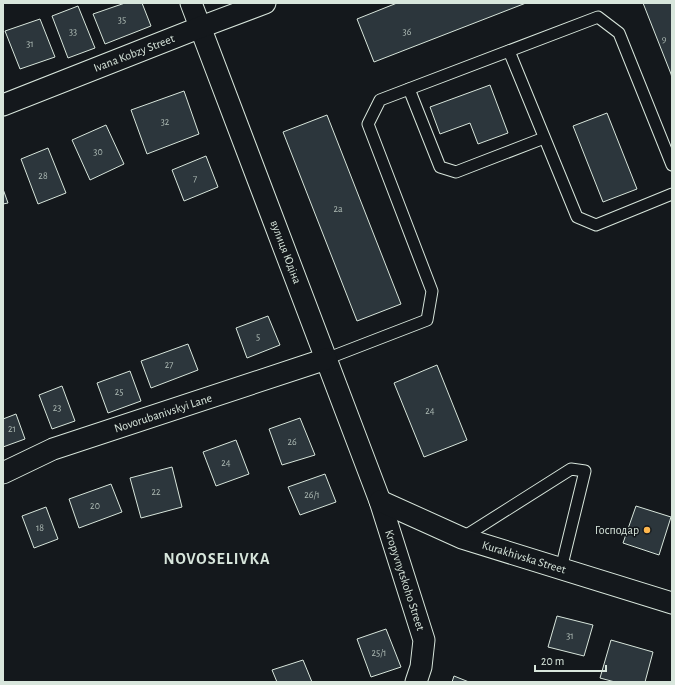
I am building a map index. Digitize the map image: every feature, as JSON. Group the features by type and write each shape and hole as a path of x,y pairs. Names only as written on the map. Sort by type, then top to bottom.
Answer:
{"street":[{"name":"вулиця Юдіна","path":"191,3 380,501"},
{"name":"Ivana Kobzy Street","path":"3,105 265,3"},
{"name":"Novorubanivskyi Lane","path":"3,473 53,449 326,359"},
{"name":"Kurakhivska Street","path":"380,501 462,538 672,602"},
{"name":"Kropyvnytskoho Street","path":"380,501 424,640 421,668 416,682"}],"lane":[{"path":"326,359 427,320 432,291 368,124 380,100 598,17 620,33 672,165"},
{"path":"509,51 576,218 596,225 672,194"},
{"path":"409,89 440,167 456,172 544,138"},
{"path":"462,538 571,469 585,471 560,569"}],"building":[{"path":"125,3 142,3 151,26 105,44 93,14"},
{"path":"397,3 526,3 374,62 357,19"},
{"path":"643,3 672,3 672,78 671,74"},
{"path":"78,6 95,48 68,58 52,16"},
{"path":"40,19 55,57 20,69 5,31"},
{"path":"490,85 508,133 478,144 470,123 440,134 430,107"},
{"path":"184,91 199,134 147,154 131,110"},
{"path":"607,113 637,189 603,202 573,126"},
{"path":"327,115 401,304 357,321 283,132"},
{"path":"106,125 124,164 90,180 72,140"},
{"path":"48,148 66,193 38,204 21,159"},
{"path":"206,156 218,187 184,201 172,170"},
{"path":"3,189 8,203 3,204"},
{"path":"268,316 280,345 247,358 236,328"},
{"path":"188,344 198,370 151,388 141,361"},
{"path":"437,365 467,440 424,457 394,383"},
{"path":"130,371 141,401 108,413 97,383"},
{"path":"62,386 75,421 52,429 39,395"},
{"path":"16,414 25,439 3,447 3,419"},
{"path":"300,418 315,455 282,465 269,429"},
{"path":"236,440 249,474 216,486 203,452"},
{"path":"172,467 182,507 141,518 130,478"},
{"path":"325,474 336,502 300,515 288,487"},
{"path":"111,484 122,512 79,528 69,499"},
{"path":"636,506 671,517 659,555 623,543"},
{"path":"46,507 58,539 34,548 22,516"},
{"path":"557,616 593,625 584,656 548,647"},
{"path":"386,629 401,667 371,677 357,639"},
{"path":"611,640 653,652 645,682 615,682 600,678"},
{"path":"303,660 312,682 277,682 272,670"},
{"path":"454,676 469,682 452,682"}],"place":[{"name":"Господар","path":"647,530"}],"district":[{"name":"NOVOSELIVKA","path":"217,559"}]}
